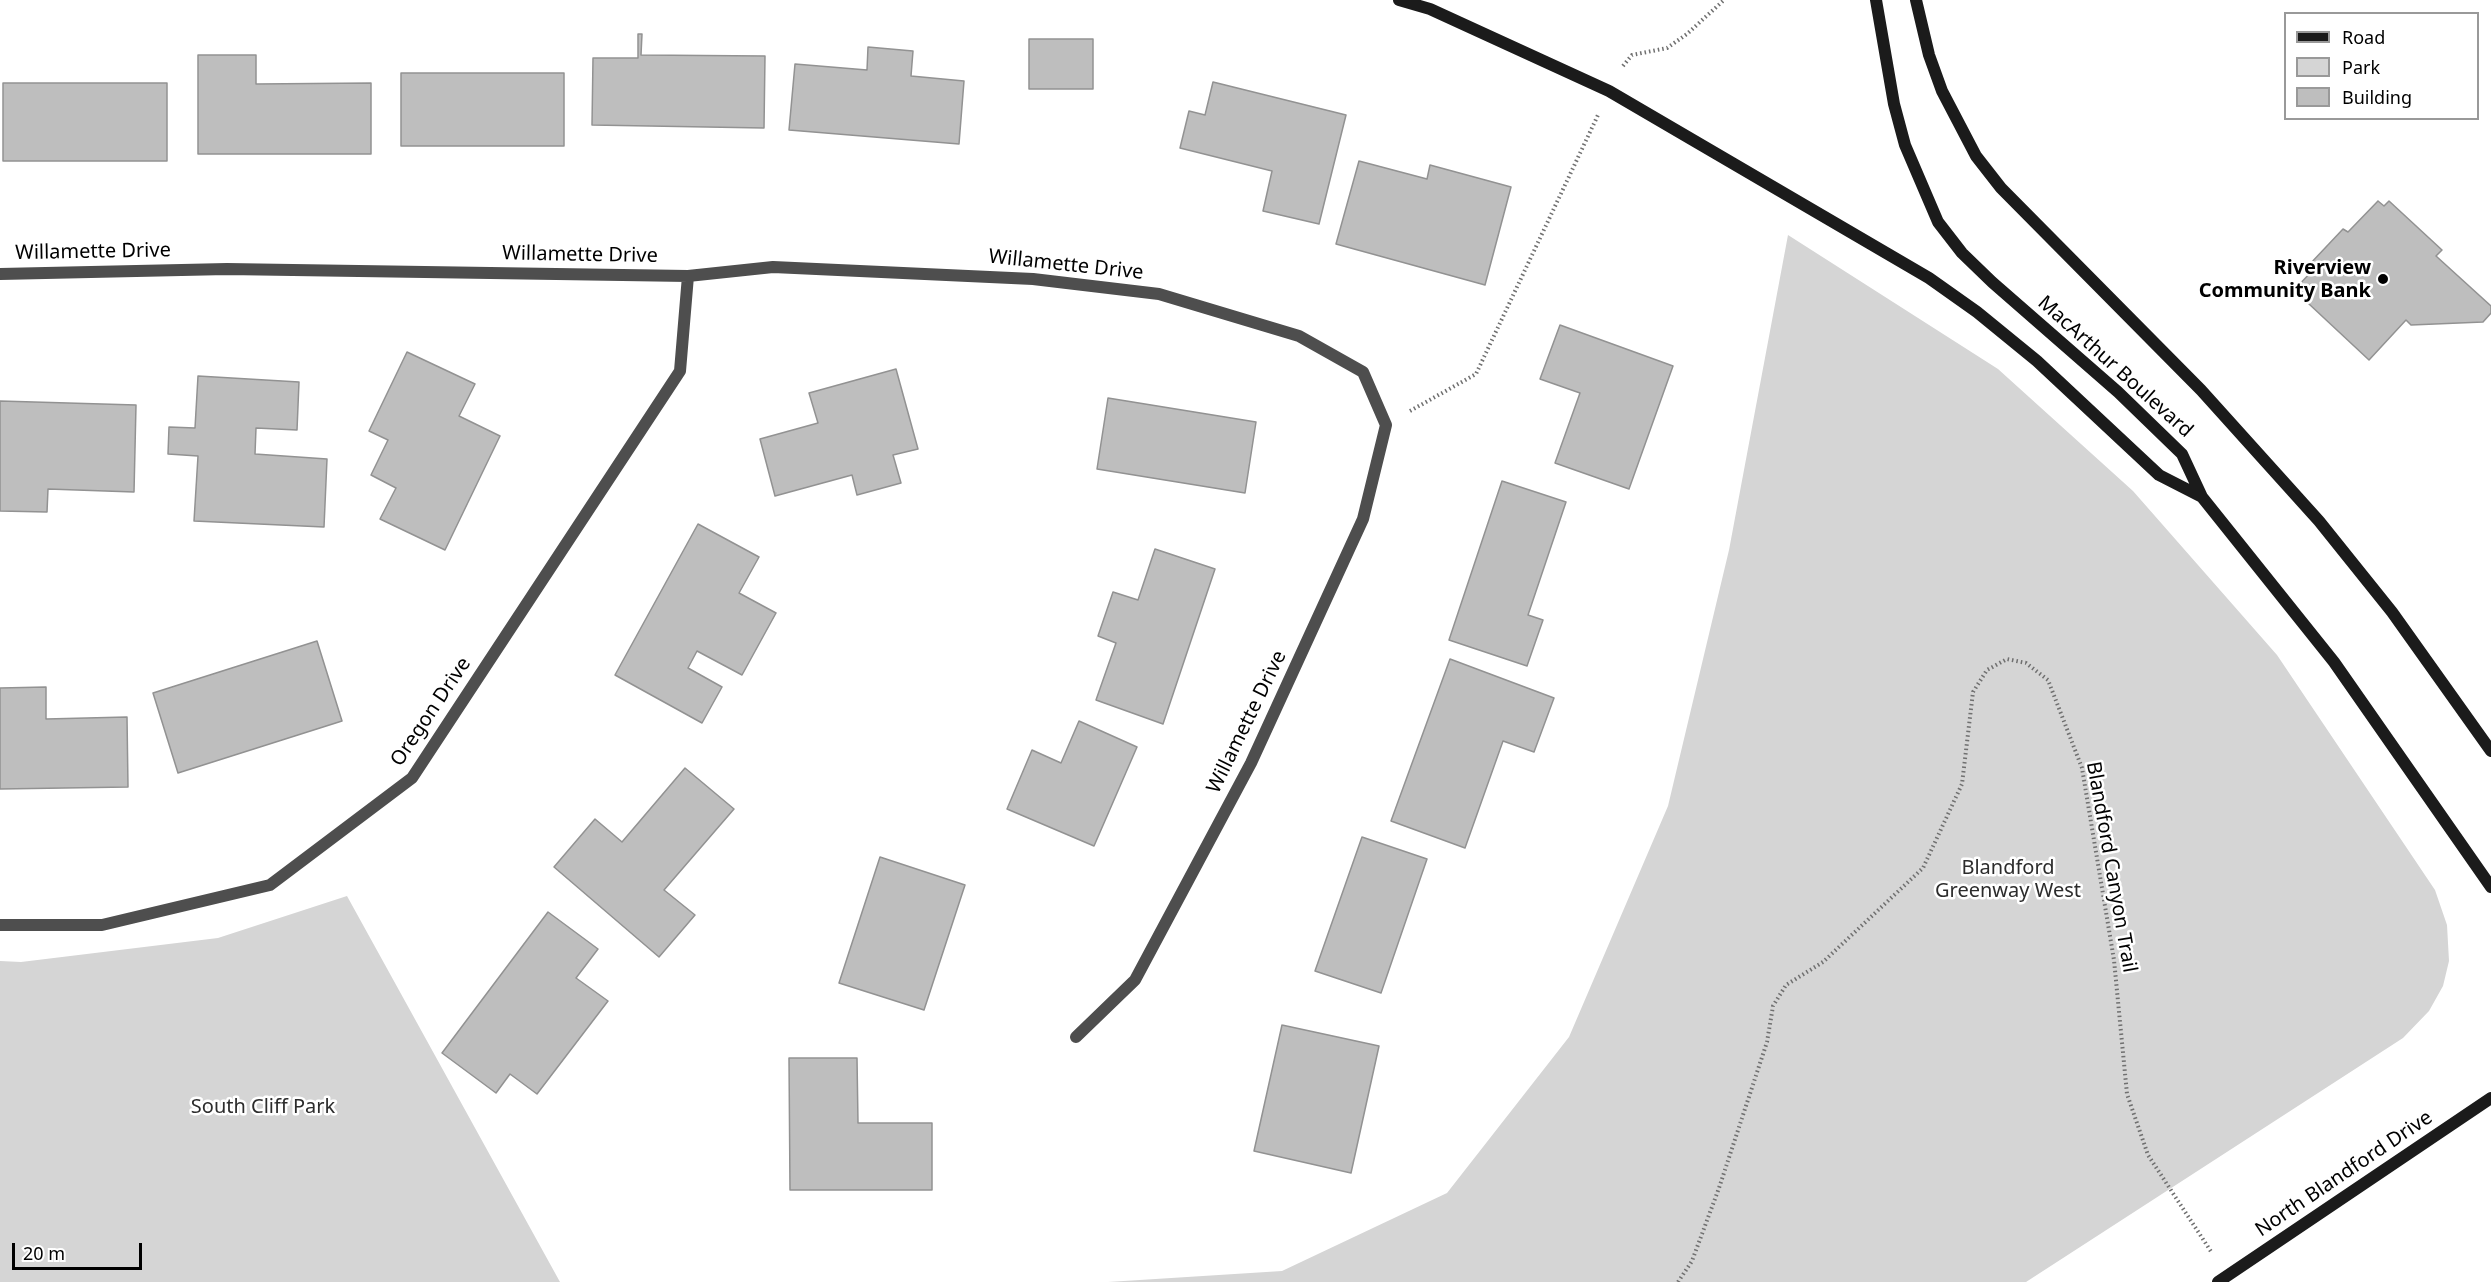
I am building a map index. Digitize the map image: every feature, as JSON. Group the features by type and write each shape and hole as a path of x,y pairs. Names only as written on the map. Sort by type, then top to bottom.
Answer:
{"street":[{"path":"1399,0 1430,9 1609,91 1938,285 1977,312 2037,361 2160,475 2202,497"},
{"name":"MacArthur Boulevard","path":"1876,0 1886,65 1902,135 1920,185 1938,222 1962,253 1992,282 2118,392 2182,454 2202,497 2334,662 2491,886"},
{"name":"MacArthur Boulevard","path":"1916,0 1929,55 1942,92 1958,125 2001,188 2201,390 2319,521 2392,612 2491,751"},
{"name":"Willamette Drive","path":"0,274 227,269 688,276 773,267 1033,279 1159,294 1299,336 1363,372 1386,425 1363,519 1251,763 1135,980 1076,1037"},
{"name":"Oregon Drive","path":"0,925 102,925 270,885 412,778 680,371 688,276"},
{"name":"North Blandford Drive","path":"2223,1279 2491,1098"}],"path":[{"path":"1386,425 1476,374 1622,67 1632,55 1667,48 1687,34 1724,0"},
{"name":"Blandford Canyon Trail","path":"1678,1282 1692,1261 1719,1188 1767,1042 1773,1006 1786,985 1823,962 1923,868 1962,784 1973,692 1987,670 2007,659 2026,663 2048,680 2082,768 2114,960 2127,1095 2148,1155 2223,1279"}],"green space":[{"name":"Blandford Greenway West","path":"1788,235 1998,369 2133,491 2277,655 2435,890 2447,925 2449,961 2443,986 2429,1011 2403,1038 2026,1282 1108,1282 1282,1271 1447,1193 1569,1037 1668,806 1729,550"},
{"name":"South Cliff Park","path":"347,896 560,1282 0,1282 0,961 21,962 218,938"}],"building":[{"path":"638,34 642,34 641,55 765,56 764,128 592,125 593,58 638,58"},
{"path":"1029,39 1093,39 1093,89 1029,89"},
{"path":"868,47 913,51 911,76 964,81 959,144 789,130 795,64 867,70"},
{"path":"198,55 256,55 256,84 371,83 371,154 198,154"},
{"path":"401,73 564,73 564,146 401,146"},
{"path":"1213,82 1346,115 1319,224 1263,211 1272,171 1180,148 1189,111 1205,115"},
{"path":"3,83 167,83 167,161 3,161"},
{"path":"1359,161 1427,179 1430,165 1511,187 1485,285 1336,244"},
{"name":"Riverview Community Bank","path":"2378,201 2384,206 2389,201 2442,250 2436,256 2491,306 2491,313 2483,322 2411,325 2406,320 2369,360 2294,290 2314,269 2309,265 2343,229 2348,232"},
{"path":"1560,325 1673,366 1629,489 1555,463 1580,393 1540,379"},
{"path":"407,352 475,384 459,416 500,436 445,550 380,519 396,488 371,475 388,440 369,431"},
{"path":"896,369 918,449 893,455 901,483 857,495 852,475 775,496 760,439 818,423 809,393"},
{"path":"198,376 299,382 297,430 256,428 255,454 327,459 324,527 194,521 198,456 168,454 169,427 195,428"},
{"path":"1108,398 1256,422 1245,493 1097,469"},
{"path":"0,401 136,405 134,492 48,489 47,512 0,511"},
{"path":"1502,481 1566,502 1528,615 1543,620 1527,666 1449,640"},
{"path":"698,524 759,557 739,593 776,613 742,675 697,651 688,668 722,687 702,723 615,675"},
{"path":"1155,549 1215,569 1163,724 1096,700 1116,643 1098,636 1113,592 1138,600"},
{"path":"317,641 342,721 178,773 153,693"},
{"path":"1450,659 1554,698 1534,752 1503,741 1465,848 1391,821"},
{"path":"46,687 46,719 127,717 128,787 0,789 0,688"},
{"path":"1079,721 1137,747 1094,846 1007,809 1032,750 1061,763"},
{"path":"685,768 734,809 664,890 695,915 659,957 554,867 595,819 622,842"},
{"path":"1362,837 1427,859 1381,993 1315,971"},
{"path":"880,857 965,885 924,1010 839,983"},
{"path":"548,912 598,949 576,978 608,1001 537,1094 510,1074 496,1093 442,1053"},
{"path":"1282,1025 1379,1046 1351,1173 1254,1151"},
{"path":"789,1058 857,1058 858,1123 932,1123 932,1190 790,1190"}],"place":[{"name":"Riverview Community Bank","path":"2383,279"}]}
